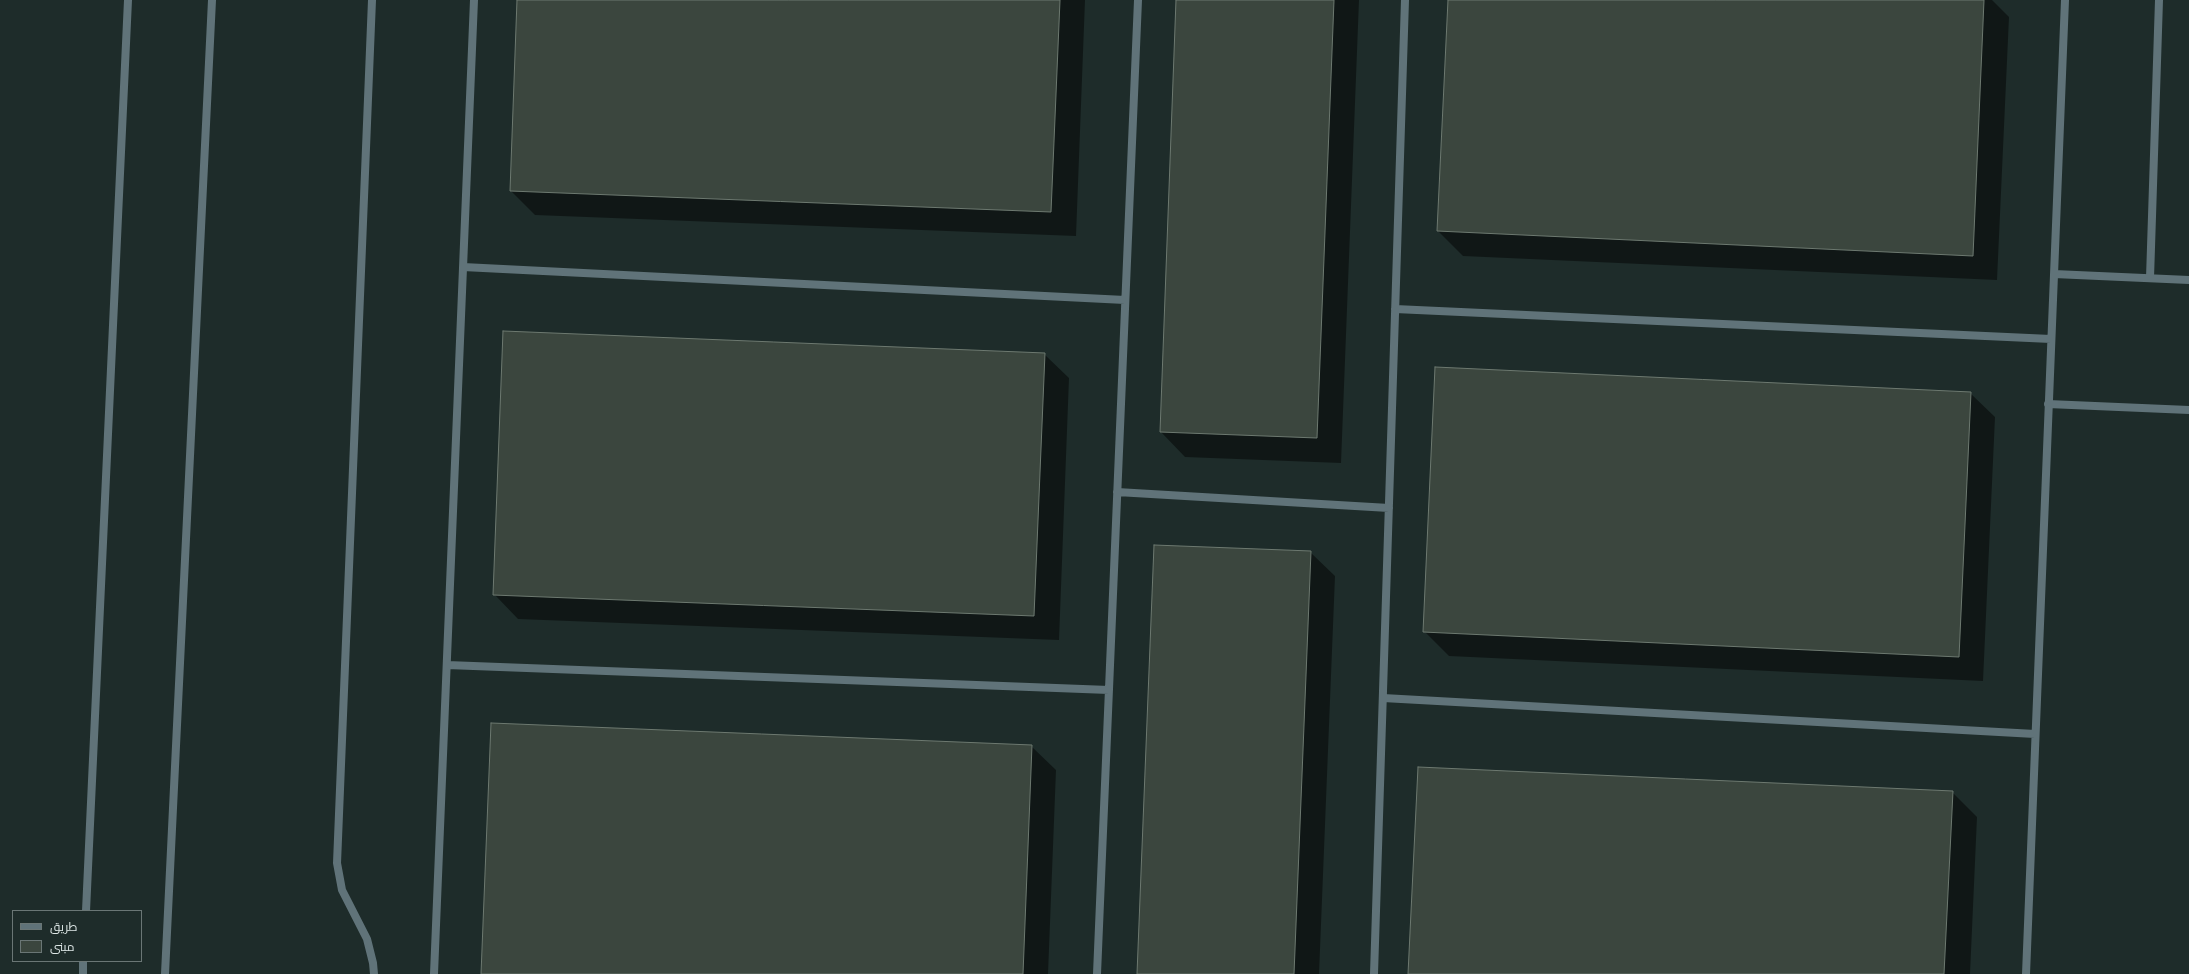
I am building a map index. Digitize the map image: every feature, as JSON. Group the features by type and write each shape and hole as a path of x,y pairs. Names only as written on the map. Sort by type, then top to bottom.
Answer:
{"street":[{"path":"86,910 128,0"},
{"path":"166,974 212,0"},
{"path":"372,0 336,863 342,890 367,939 374,974"},
{"path":"434,974 474,0"},
{"path":"1097,974 1138,0"},
{"path":"1374,974 1405,0"},
{"path":"2026,974 2065,0"},
{"path":"2150,278 2160,0"},
{"path":"463,267 1125,300"},
{"path":"2054,274 2189,280"},
{"path":"1395,309 2051,339"},
{"path":"2048,404 2189,410"},
{"path":"1117,492 1389,508"},
{"path":"447,664 1109,690"},
{"path":"1383,698 2035,734"},
{"path":"83,962 83,974"}],"building":[{"path":"517,0 1060,0 1051,212 510,191"},
{"path":"1176,0 1334,0 1317,438 1160,432"},
{"path":"1448,0 1984,0 1973,256 1437,231"},
{"path":"503,331 1045,353 1034,616 493,595"},
{"path":"1435,367 1971,392 1959,657 1423,632"},
{"path":"1154,545 1311,551 1294,974 1137,974"},
{"path":"491,723 1032,745 1023,974 481,974"},
{"path":"1418,767 1953,791 1944,974 1408,974"}]}
